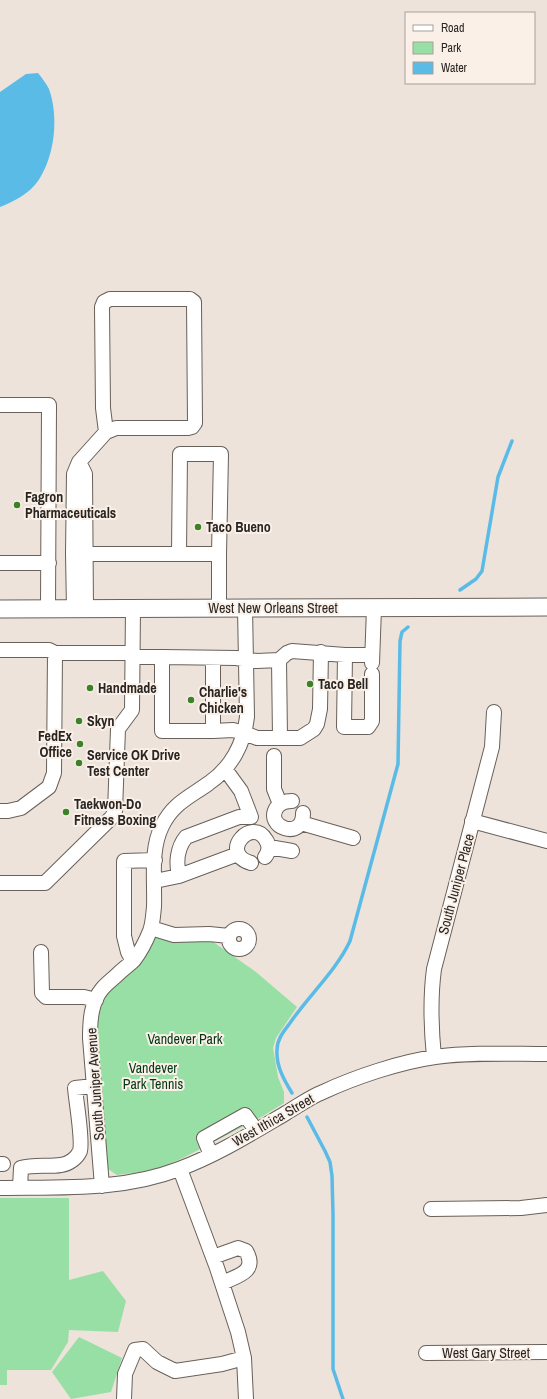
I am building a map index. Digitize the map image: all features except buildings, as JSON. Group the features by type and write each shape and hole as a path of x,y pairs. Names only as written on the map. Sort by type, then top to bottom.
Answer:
{"main road":[{"name":"West New Orleans Street","path":"0,609 547,607"}],"street":[{"path":"80,609 79,554 86,474 79,462 106,432 116,428 188,428 192,427 195,423 194,302 190,299 110,299 104,302 102,307 103,400 106,432"},
{"path":"0,405 49,405 48,609"},
{"path":"179,553 180,454 221,454 218,554 219,608"},
{"path":"79,554 218,554"},
{"path":"0,563 49,563"},
{"path":"0,882 45,883 112,817 116,806 118,729 132,710 133,608"},
{"name":"South Juniper Avenue","path":"102,1186 90,1024 92,1010 102,989 133,961 141,949 151,928 153,918 157,840 162,825 180,802 208,784 225,769 239,747 244,733 246,717 245,608"},
{"path":"345,655 344,727 368,727 372,721 374,608"},
{"path":"0,650 49,650 55,653 236,658 257,661 279,660 287,653 292,651 322,652 345,655 372,664"},
{"path":"162,657 162,730 233,730 257,738 300,738 308,734 317,724 320,710 322,652"},
{"path":"0,811 21,808 49,786 54,774 55,653"},
{"path":"213,658 213,731"},
{"path":"279,660 280,738"},
{"name":"South Juniper Place","path":"434,1057 431,1011 433,980 437,955 492,747 494,712"},
{"path":"274,756 274,788 282,806 276,822 283,828 293,829 302,818 353,838"},
{"path":"225,769 241,791 251,817 252,826 250,832"},
{"path":"179,876 177,866 178,858 182,842 186,837 238,817 266,815 282,806"},
{"path":"472,821 547,841"},
{"path":"251,863 241,859 238,854 237,845 239,840 250,832 256,832 265,837 267,852 292,851"},
{"path":"155,881 179,876 238,854"},
{"path":"133,961 128,952 124,936 124,861 155,860"},
{"path":"151,928 174,935 209,934 229,936"},
{"path":"41,952 42,993 46,998 84,997 96,1000"},
{"name":"West Ithica Street","path":"0,1188 68,1188 102,1186 131,1182 180,1169 211,1155 322,1092 400,1064 434,1057 483,1054 547,1054"},
{"path":"20,1188 21,1168 28,1166 63,1165 71,1162 77,1156 80,1149 80,1139 75,1088 94,1086"},
{"path":"211,1155 204,1138 245,1115 256,1130"},
{"path":"180,1169 213,1257 238,1332 244,1358 246,1399"},
{"path":"431,1209 521,1208 547,1205"},
{"path":"213,1257 238,1248 246,1251 251,1258 250,1267 244,1274 222,1283"},
{"path":"124,1399 125,1374 135,1350 143,1349 157,1362 176,1371 222,1364 244,1358"},
{"name":"West Gary Street","path":"426,1354 547,1352"}],"green space":[{"name":"Vandever Park","path":"155,937 209,939 256,972 297,1007 276,1038 273,1048 278,1077 284,1092 284,1103 263,1116 165,1166 141,1172 117,1175 108,1169 95,1023 108,989 140,961"},
{"path":"0,1198 69,1198 69,1280 103,1271 126,1301 118,1332 69,1330 68,1342 51,1370 7,1370 7,1385 0,1385"},
{"path":"79,1337 122,1358 111,1392 71,1399 52,1372"}],"water":[{"path":"38,73 49,89 52,100 54,112 54,136 52,148 44,171 35,185 16,200 0,207 0,92 26,74"}],"waterway":[{"path":"460,590 476,579 482,571 498,477 512,441"},
{"path":"292,1093 283,1078 279,1067 277,1046 283,1032 330,973 350,941 398,764 400,641 402,632 408,627"},
{"path":"307,1117 330,1162 332,1176 333,1369 343,1399"}],"place":[{"name":"Fagron Pharmaceuticals","path":"17,505"},
{"name":"Taco Bueno","path":"198,527"},
{"name":"Taco Bell","path":"310,684"},
{"name":"Handmade","path":"90,688"},
{"name":"Charlie's Chicken","path":"191,700"},
{"name":"Skyn","path":"79,721"},
{"name":"FedEx Office","path":"80,744"},
{"name":"Service OK Drive Test Center","path":"79,763"},
{"name":"Taekwon-Do Fitness Boxing","path":"66,812"}],"park label":[{"name":"Vandever Park Tennis","path":"153,1076"}]}
